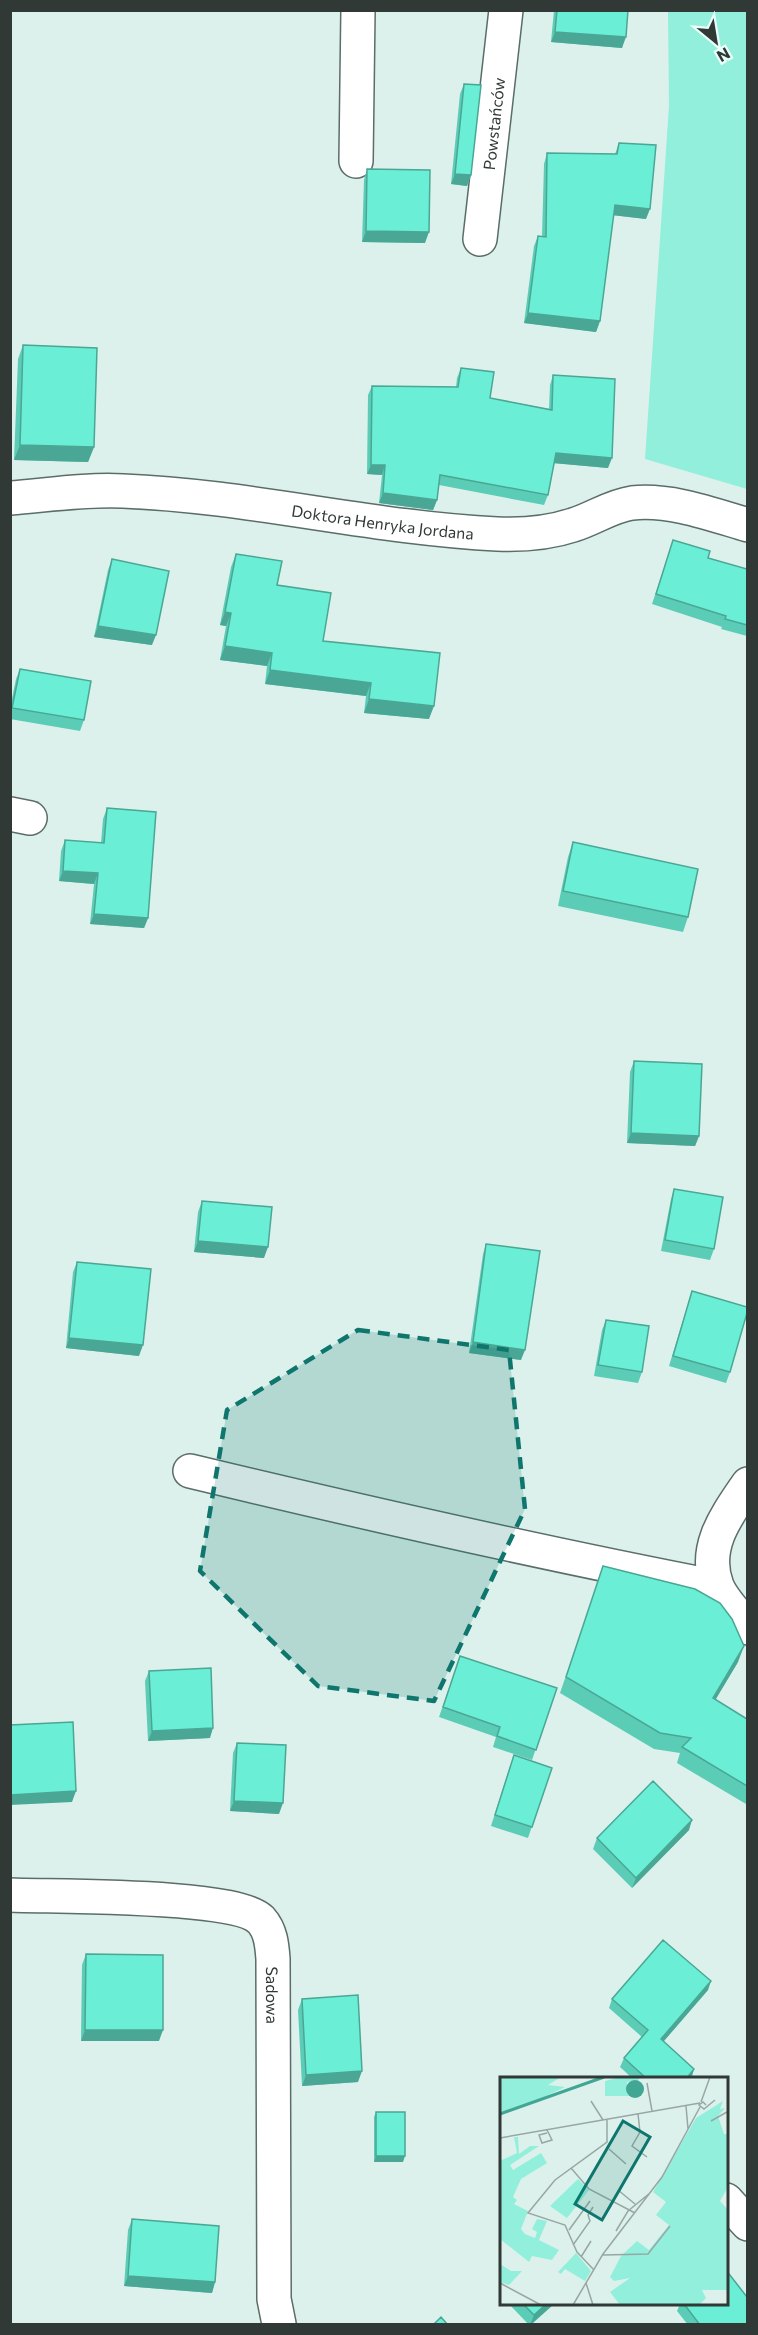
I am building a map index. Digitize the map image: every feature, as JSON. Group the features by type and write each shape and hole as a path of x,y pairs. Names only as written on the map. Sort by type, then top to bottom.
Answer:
{"street":[{"path":"356,161 358,10"},
{"name":"Powstańców","path":"480,239 506,10"},
{"name":"Doktora Henryka Jordana","path":"10,498 105,490 184,495 345,518 498,534 529,533 572,526 611,509 632,503 669,504 747,525"},
{"path":"190,1471 355,1511 717,1587"},
{"path":"747,1484 718,1531 713,1551 717,1587 747,1628"},
{"name":"Sadowa","path":"10,1895 151,1898 235,1908 261,1920 268,1931 273,1959 274,2299 279,2325"},
{"path":"728,2202 747,2224"}],"highlighted area":[{"path":"358,1330 509,1350 525,1509 434,1701 318,1686 200,1571 227,1410"}],"green space":[{"path":"668,11 747,11 747,489 645,459 669,106"}],"building":[{"path":"557,10 628,10 626,37 555,32"},
{"path":"464,84 481,85 471,175 455,174"},
{"path":"619,143 656,145 650,209 615,205 600,321 528,313 538,236 546,237 547,153 617,154"},
{"path":"367,169 430,170 429,232 366,231"},
{"path":"23,345 97,348 94,447 20,445"},
{"path":"461,368 494,372 490,398 552,410 553,375 615,379 612,458 556,453 548,495 440,475 437,500 383,493 385,465 371,465 372,386 458,387"},
{"path":"673,540 710,551 708,558 747,569 747,625 656,594"},
{"path":"236,554 282,561 277,585 331,593 323,641 440,653 434,706 369,699 371,683 270,670 272,653 225,646 231,613 225,612"},
{"path":"112,559 169,571 156,635 98,626"},
{"path":"20,669 91,681 84,720 12,708"},
{"path":"107,808 156,812 148,918 94,914 98,873 63,871 65,840 104,843"},
{"path":"573,842 698,869 688,917 563,891"},
{"path":"634,1061 702,1064 699,1136 631,1133"},
{"path":"674,1189 723,1197 714,1249 665,1240"},
{"path":"202,1201 272,1207 268,1247 198,1241"},
{"path":"486,1244 540,1251 525,1350 473,1342"},
{"path":"77,1262 151,1269 143,1345 69,1338"},
{"path":"692,1291 747,1307 730,1372 673,1356"},
{"path":"606,1320 649,1326 642,1372 598,1365"},
{"path":"603,1566 695,1589 720,1603 732,1619 744,1646 713,1698 747,1719 747,1786 682,1747 691,1738 660,1733 566,1677"},
{"path":"460,1656 557,1688 536,1750 497,1736 500,1727 443,1707"},
{"path":"211,1668 213,1728 152,1731 149,1671"},
{"path":"73,1722 76,1791 10,1795 10,1725"},
{"path":"237,1743 286,1745 283,1803 234,1801"},
{"path":"514,1755 552,1768 532,1827 495,1815"},
{"path":"653,1781 692,1820 636,1878 597,1838"},
{"path":"663,1940 711,1981 661,2039 694,2069 688,2077 645,2077 624,2058 648,2030 612,1999"},
{"path":"86,1954 163,1955 163,2030 85,2030"},
{"path":"358,1995 362,2071 306,2075 302,1999"},
{"path":"376,2112 405,2112 405,2156 376,2156"},
{"path":"132,2219 219,2226 215,2282 128,2276"},
{"path":"728,2273 747,2297 747,2325 700,2325 685,2305 728,2305"},
{"path":"524,2305 545,2305 534,2315"},
{"path":"441,2317 448,2325 433,2325"}]}
